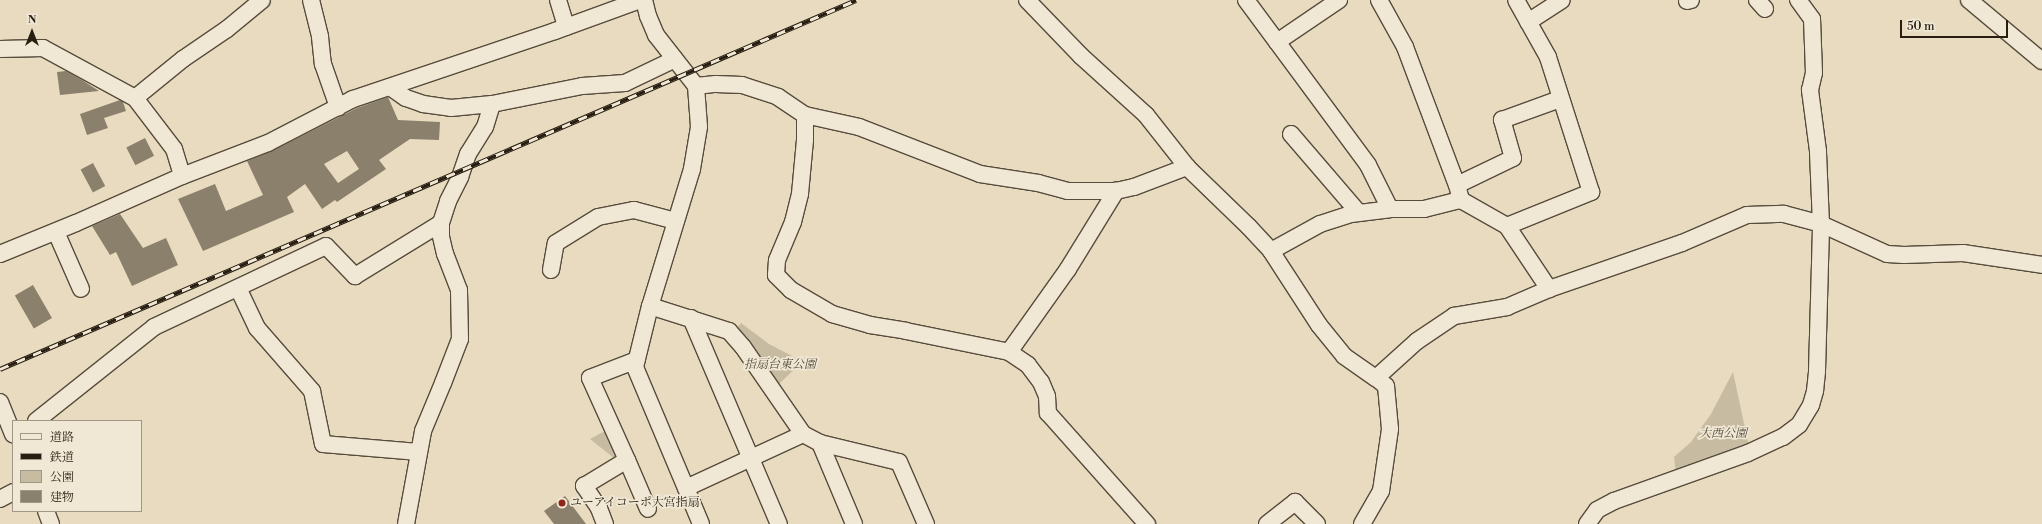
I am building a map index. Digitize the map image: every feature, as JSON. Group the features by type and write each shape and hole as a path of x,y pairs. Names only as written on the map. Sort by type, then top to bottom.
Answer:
{"street":[{"path":"135,98 183,59 227,29 262,0"},
{"path":"311,0 320,37 323,64 338,107"},
{"path":"558,0 566,28"},
{"path":"0,254 56,232 182,176 268,143 354,99 566,28 640,0"},
{"path":"644,0 648,16 656,35 696,86 699,127 696,150 650,306 635,367 701,524"},
{"path":"1027,0 1081,56 1146,115 1187,167 1249,227 1271,251 1327,335 1344,356 1386,386 1390,429 1381,491 1362,524"},
{"path":"1246,0 1368,165 1390,209"},
{"path":"1277,42 1339,0"},
{"path":"1379,0 1405,47 1459,193 1506,226 1549,289"},
{"path":"1506,226 1591,192 1560,99 1548,57 1516,0"},
{"path":"1528,22 1562,0"},
{"path":"1587,524 1597,510 1614,500 1748,453 1783,437 1799,424 1811,405 1815,391 1821,224 1818,151 1810,90 1814,73 1812,19 1798,0"},
{"path":"1969,0 2042,61"},
{"path":"0,49 43,48 135,98 174,149 182,176"},
{"path":"390,87 406,98 424,104 451,108 492,104 582,86 625,83 676,59"},
{"path":"696,86 716,84 742,85 778,97 805,115 859,126 980,174 1038,183 1068,192 1116,191 1134,187 1187,167"},
{"path":"1271,251 1320,224 1359,213 1390,209 1424,209 1459,193 1513,158 1502,120 1560,99"},
{"path":"406,524 423,431 460,339 458,290 440,236 441,224 448,201 460,177 468,154 485,126 492,104"},
{"path":"805,115 805,140 800,194 793,222 777,260 776,275 791,290 832,314 870,325 1009,352 1028,365 1041,382 1047,396 1048,413 1147,524"},
{"path":"1291,134 1359,213"},
{"path":"1009,352 1068,269 1116,191"},
{"path":"551,270 556,243 598,217 634,210 676,221"},
{"path":"1376,378 1418,341 1454,316 1507,307 1549,289 1682,243 1746,215 1784,214 1821,224 1887,254 1904,255 1963,253 2042,265"},
{"path":"37,420 154,327 326,246 355,276 441,224"},
{"path":"56,232 81,289"},
{"path":"238,288 257,328 312,391 322,444 419,452"},
{"path":"650,306 729,331 743,347 803,434 820,443 899,462 926,524"},
{"path":"691,318 779,524"},
{"path":"637,360 590,378 648,509"},
{"path":"0,402 12,432"},
{"path":"686,488 803,434"},
{"path":"820,443 854,524"},
{"path":"605,524 599,508 584,486 627,460"},
{"path":"0,499 12,493"},
{"path":"1267,524 1295,502 1317,524"},
{"path":"46,512 51,524"}],"green space":[{"name":"指扇台東公園","path":"741,323 769,344 792,356 801,363 778,385 737,328"},
{"name":"大西公園","path":"1733,372 1749,447 1676,475 1674,457 1691,442 1711,414"},
{"path":"607,430 619,462 590,439"}],"building":[{"path":"66,71 99,91 60,95 57,72"},
{"path":"388,97 398,120 440,122 439,140 410,139 379,160 386,169 337,202 335,200 322,209 305,184 287,197 294,212 203,251 178,199 215,184 226,211 263,195 247,161 272,151 357,108","holes":["347,151 359,169 338,183 324,164"]},
{"path":"120,100 123,102 126,111 104,118 108,128 87,135 80,114"},
{"path":"145,138 154,156 135,165 126,148"},
{"path":"93,163 105,186 93,193 81,170"},
{"path":"120,214 143,248 166,238 178,265 132,286 116,252 110,255 92,226"},
{"path":"33,285 52,318 34,328 15,296"},
{"name":"ユーアイコーポ大宮指扇","path":"565,496 586,524 554,524 544,511"}],"railway":[{"path":"0,369 856,0"}],"place":[{"name":"ユーアイコーポ大宮指扇","path":"562,503"}]}
